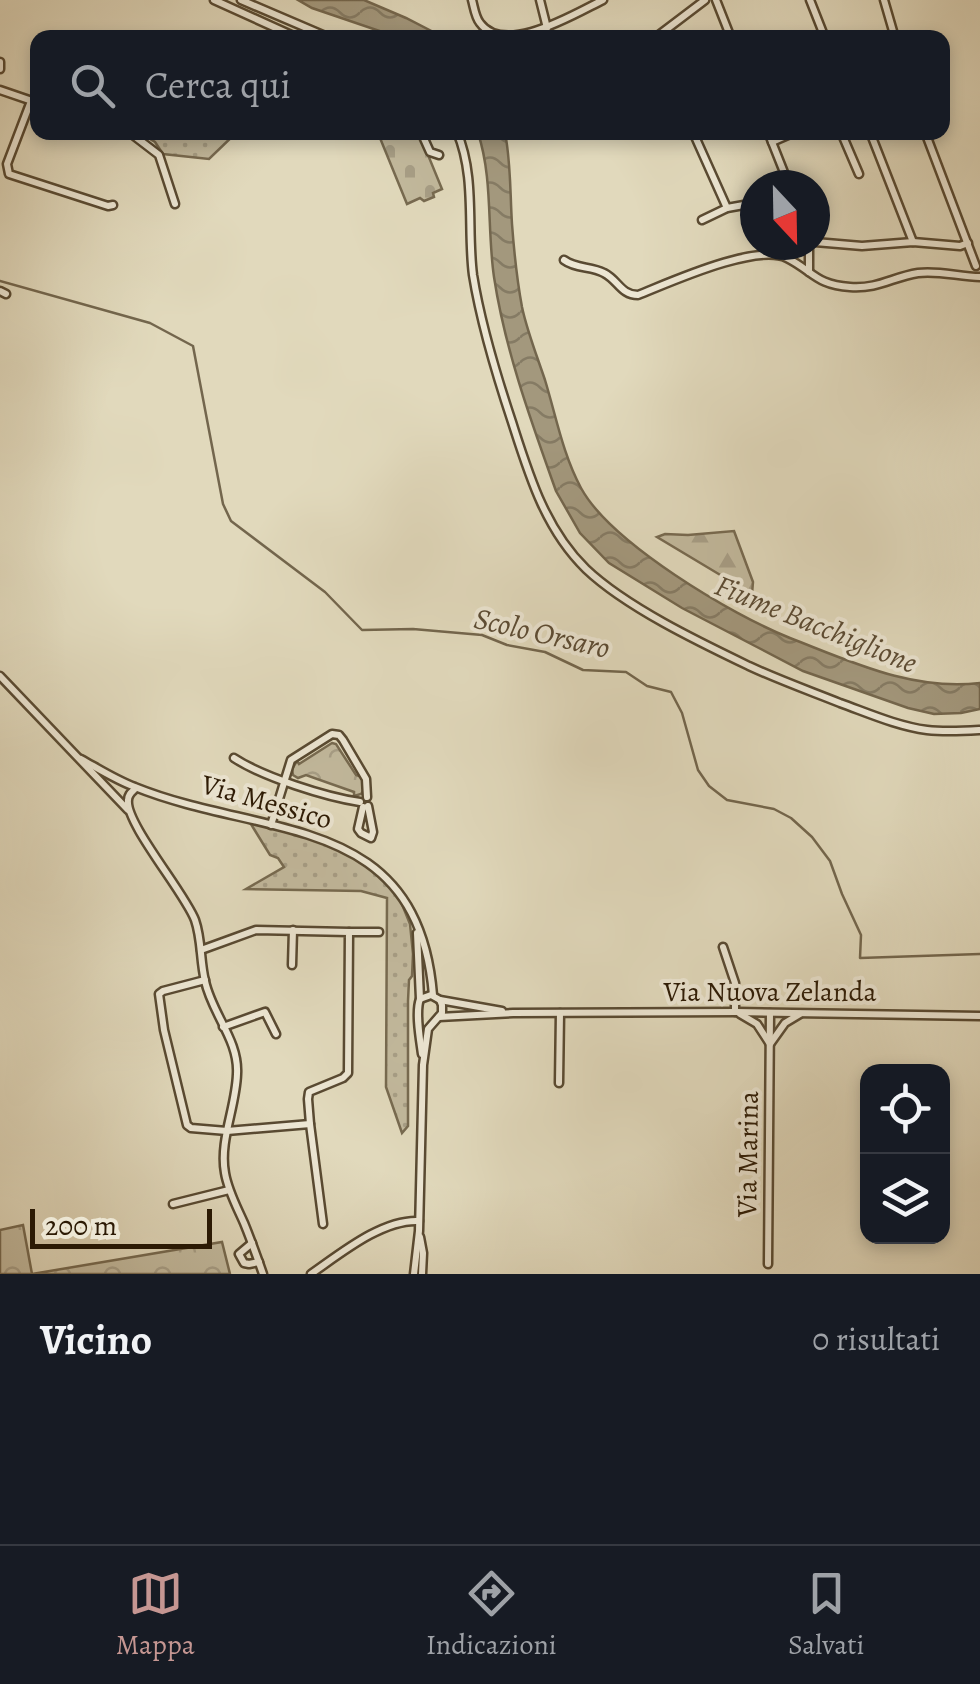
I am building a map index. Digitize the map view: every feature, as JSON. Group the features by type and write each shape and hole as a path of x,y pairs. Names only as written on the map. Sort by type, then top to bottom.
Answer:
{"street":[{"path":"214,0 280,30"},
{"path":"242,0 311,30"},
{"path":"472,0 477,17 490,30"},
{"path":"540,0 547,28"},
{"path":"538,30 604,0"},
{"path":"665,30 704,0"},
{"path":"716,0 728,30"},
{"path":"810,0 822,30"},
{"path":"884,0 893,30"},
{"path":"0,90 30,101"},
{"path":"30,111 7,164 10,174 113,205"},
{"path":"139,140 159,155 175,204"},
{"path":"425,140 430,152 439,155"},
{"path":"459,140 467,173 470,246 479,306 502,393 539,500 561,540 587,569 652,615 764,672 867,713 925,730 980,730"},
{"path":"697,140 727,208"},
{"path":"777,140 772,142 783,170"},
{"path":"845,140 859,174"},
{"path":"873,140 913,242"},
{"path":"928,140 976,266"},
{"path":"702,220 740,206"},
{"path":"830,244 968,243"},
{"path":"564,260 611,276 630,295 737,259 769,254 786,257 826,284 862,288 916,273 980,277"},
{"path":"809,273 810,260"},
{"path":"0,676 132,815"},
{"path":"234,758 284,781 365,803 366,778 336,734 291,760 284,781 271,824"},
{"name":"Via Messico","path":"81,759 136,788 329,841 366,860 394,888 415,921 428,956 436,998 443,1009 428,1028 423,1066"},
{"path":"136,788 127,803 151,851 194,916 205,980 235,1048 238,1071 224,1169 263,1274"},
{"name":"Via Messico","path":"414,1274 423,1066 415,921"},
{"path":"202,950 256,930 380,932"},
{"path":"292,965 293,930"},
{"path":"323,1224 308,1100 310,1092 344,1078 349,1070 349,932"},
{"path":"723,947 734,983 736,1012 758,1024 770,1044 786,1023 801,1013"},
{"path":"205,980 159,994 186,1125 227,1131 310,1124"},
{"path":"420,1000 436,998"},
{"name":"Via Nuova Zelanda","path":"436,998 513,1013"},
{"path":"456,1002 458,1016"},
{"path":"223,1027 265,1012 276,1034"},
{"name":"Via Marina","path":"768,1264 770,1012"},
{"name":"Via Nuova Zelanda","path":"437,1019 513,1013 980,1016"},
{"path":"559,1083 560,1013"},
{"path":"420,1016 428,1021 437,1019"},
{"path":"173,1204 229,1190"},
{"path":"310,1274 388,1226 419,1221"},
{"name":"Via Messico","path":"418,1231 422,1274"},
{"path":"252,1244 239,1254 249,1264 259,1262"}],"green space":[{"path":"152,140 229,140 209,159 163,154"},
{"path":"381,140 422,140 442,189 433,193 434,197 407,204"},
{"path":"734,531 753,582 752,594 657,537 665,534"},
{"path":"332,743 356,775 362,777 361,794 354,796 354,792 306,775 293,775 297,761 299,764"},
{"path":"246,816 272,822 368,860 395,887 410,924 413,954 408,1001 408,1126 402,1133 386,1087 387,898 361,891 246,889 284,867 270,855"},
{"path":"23,1225 32,1274 0,1274 0,1230"},
{"path":"222,1242 230,1274 32,1274"}],"water":[{"path":"298,0 364,0 429,30 376,30"},
{"path":"480,140 506,140 524,316 569,462 596,509 645,554 737,613 859,665 906,679 980,683 980,709 934,714 803,671 682,608 609,563 580,533 556,491 505,331 494,277"}],"waterway":[{"name":"Scolo Orsaro","path":"0,281 150,323 193,346 223,504 231,521 325,592 362,630 413,629 482,635 507,645 545,652 583,670 626,672 647,686 671,692 682,713 698,770 709,786 727,800 774,809 791,818 830,861 861,935 860,958 980,954"}],"water label":[{"name":"Fiume Bacchiglione","path":"816,624"}]}
